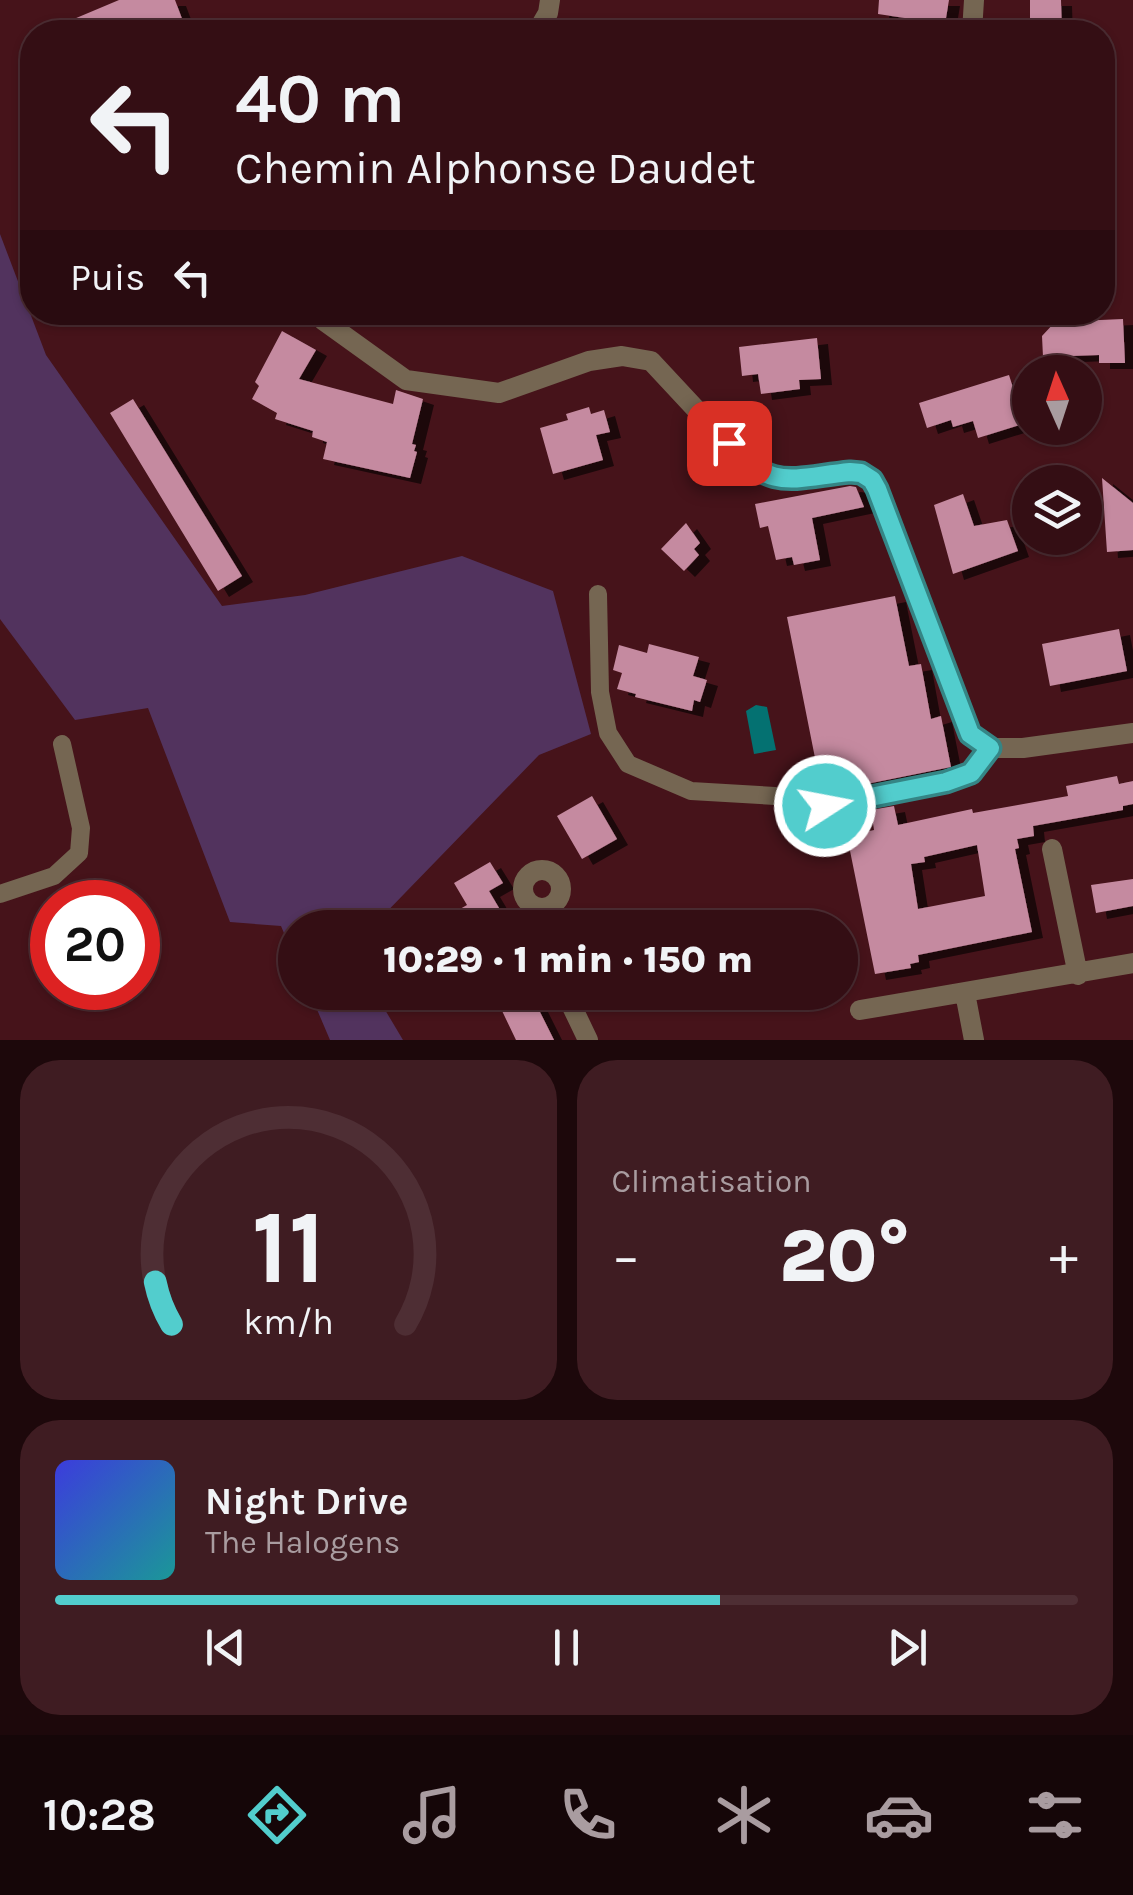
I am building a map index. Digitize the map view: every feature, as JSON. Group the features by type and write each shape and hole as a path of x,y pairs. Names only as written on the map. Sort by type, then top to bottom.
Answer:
{"street":[{"path":"330,325 406,380 499,393 590,362 622,356 651,361 746,463 763,476 850,472 872,480 970,734 990,748 1023,748 1133,733"},
{"path":"1052,849 1078,975"},
{"path":"860,1010 1133,963"},
{"path":"965,993 974,1040"},
{"path":"573,1010 588,1040"}],"lane":[{"path":"598,594 600,692 608,734 628,764 691,791 774,796 825,806 946,782 971,773 990,748"},
{"path":"0,894 54,876 79,853 82,828 62,744"}],"shaded area":[{"path":"0,234 20,287 20,325 35,325 46,355 222,606 305,595 462,556 553,591 591,734 539,755 389,910 278,910 278,926 230,922 148,708 75,720 0,619"},
{"path":"317,1010 385,1010 403,1040 330,1040"}],"water":[{"path":"756,705 767,707 776,750 754,754 746,711"}],"building":[{"path":"119,0 175,0 182,20 72,20"},
{"path":"879,0 949,0 946,20 878,14"},
{"path":"1030,0 1061,0 1062,20 1030,20"},
{"path":"1115,319 1123,319 1125,363 1102,363 1102,355 1043,355 1042,336 1052,325 1115,325"},
{"path":"282,331 316,350 299,379 393,404 396,390 423,399 412,444 417,452 410,478 323,459 327,442 312,437 313,431 275,419 277,413 252,399 259,386 255,382"},
{"path":"817,338 821,379 799,380 800,389 761,394 758,374 742,376 739,347"},
{"path":"1009,375 1012,427 978,438 973,421 953,427 951,420 927,428 919,403"},
{"path":"133,399 242,576 218,591 110,413"},
{"path":"589,407 591,414 604,410 610,432 596,435 603,460 553,474 540,428 568,420 566,414"},
{"path":"1102,478 1133,503 1133,550 1107,552"},
{"path":"856,487 864,507 812,518 820,560 794,565 792,557 776,560 768,526 760,528 755,504"},
{"path":"963,494 974,526 1007,520 1012,553 953,574 934,505"},
{"path":"686,523 700,543 694,549 699,555 684,571 661,549"},
{"path":"895,596 909,666 921,664 931,719 941,716 951,767 822,793 787,617"},
{"path":"1119,629 1127,671 1050,686 1042,644"},
{"path":"649,644 699,657 693,676 707,680 700,702 694,700 692,711 617,689 622,673 613,670 619,645 647,653"},
{"path":"1117,776 1119,784 1133,781 1133,804 1123,806 1123,810 1033,826 1034,836 1017,839 1019,848 1015,849 1032,932 918,955 919,962 910,964 911,968 875,974 847,836 874,830 871,810 894,806 898,825 972,809 973,813 1068,796 1066,786","holes":["977,845 985,896 918,909 911,864 925,862 924,857"]},
{"path":"592,796 617,839 582,859 557,816"},
{"path":"490,862 503,883 489,891 500,910 458,910 467,905 454,883"},
{"path":"1133,879 1133,906 1096,913 1091,885"},
{"path":"502,1010 539,1010 554,1040 516,1040"}],"route":[{"path":"729,443 763,476 850,472 872,480 970,734 990,748 971,773 946,782 825,806"}]}
